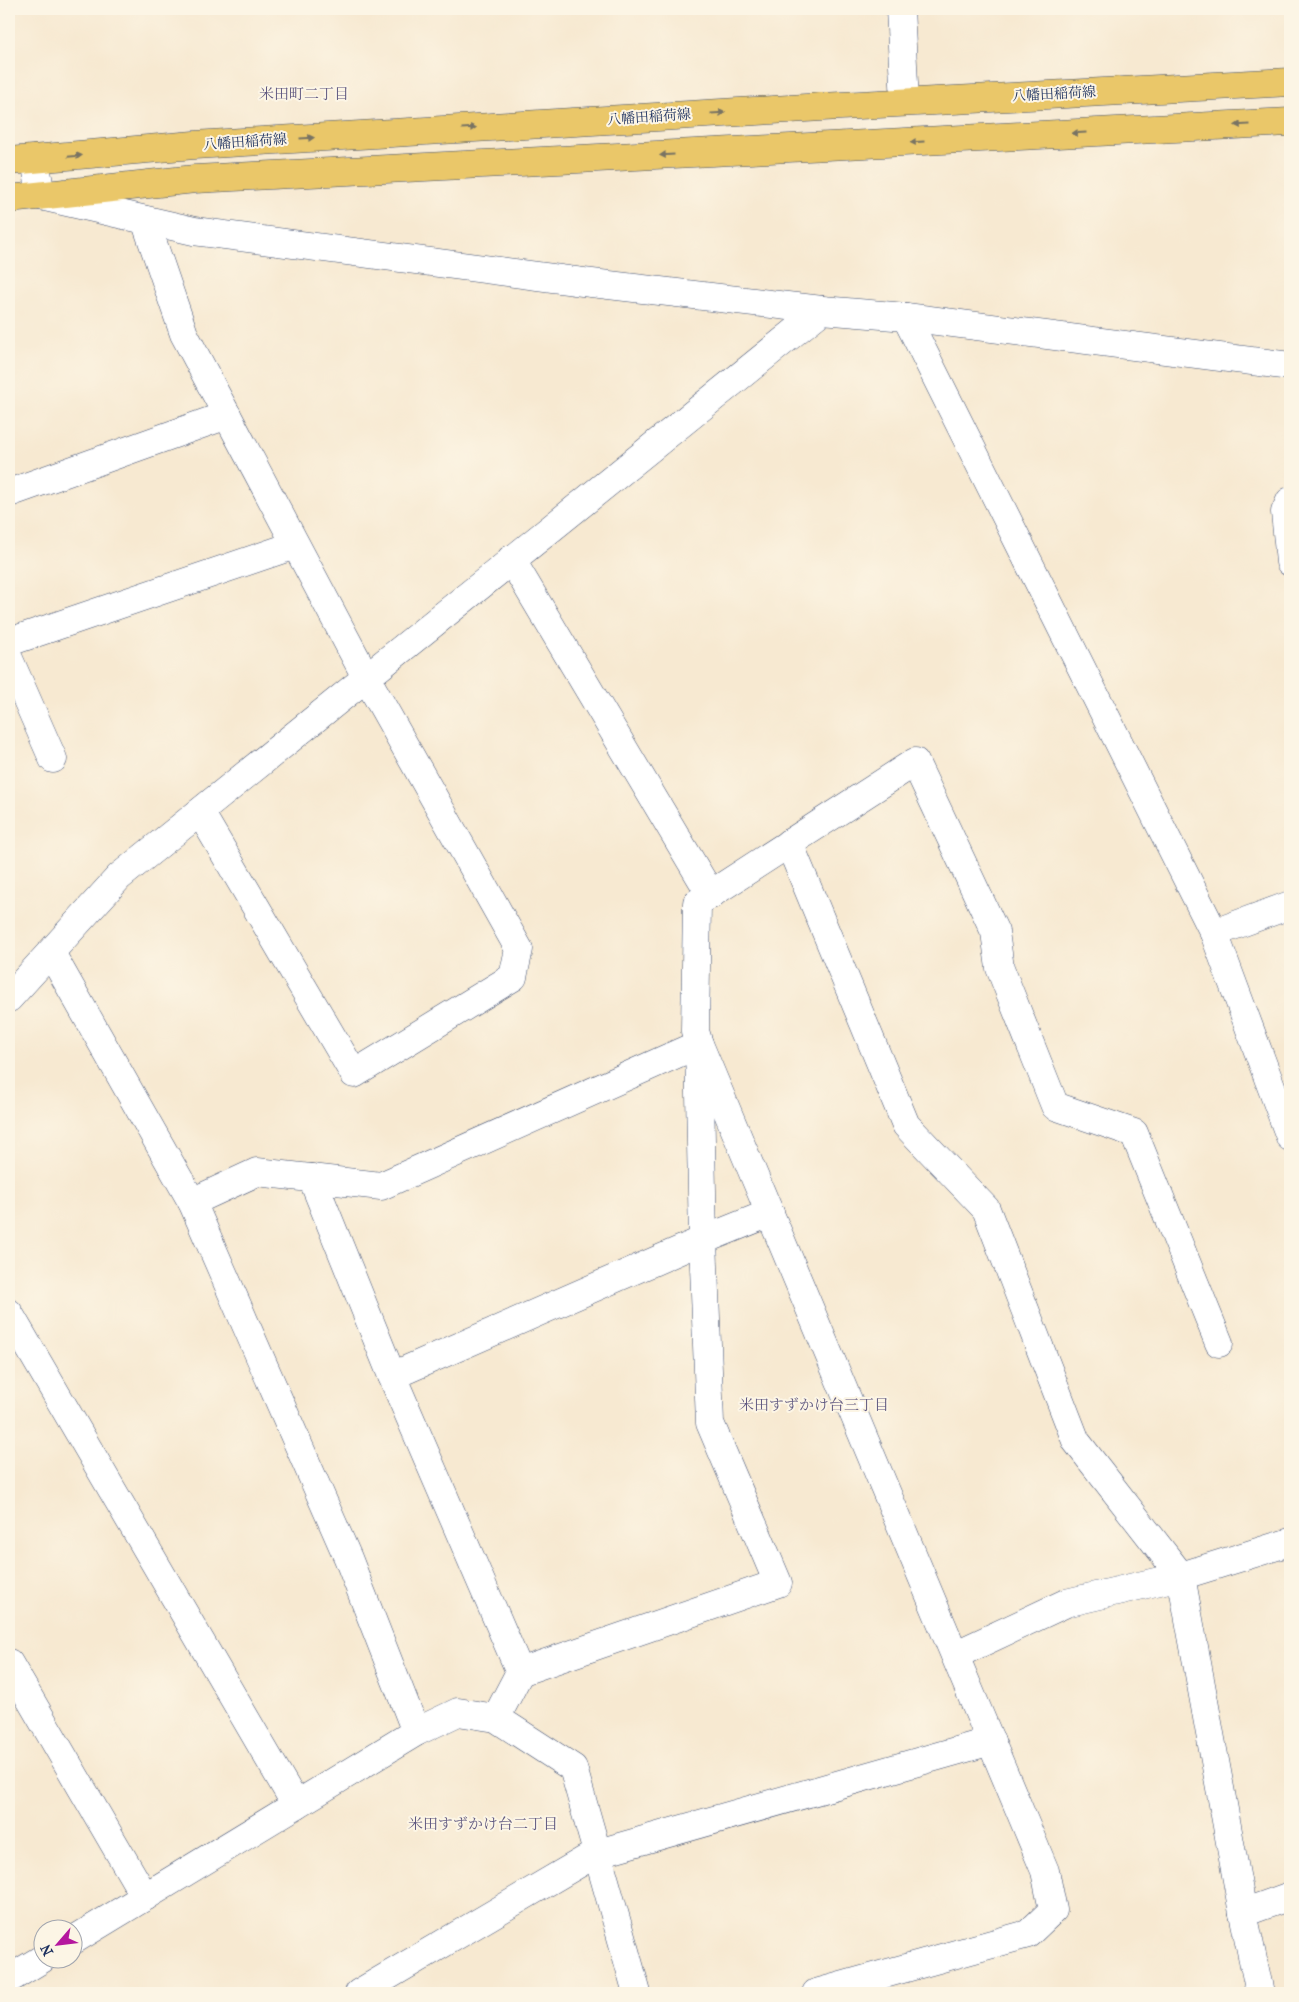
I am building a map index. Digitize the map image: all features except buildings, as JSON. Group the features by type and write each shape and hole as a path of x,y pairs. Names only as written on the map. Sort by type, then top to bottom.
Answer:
{"main road":[{"name":"八幡田稲荷線","path":"22,160 194,145 905,102 1290,82"},
{"path":"9,199 195,179 1290,122"}],"street":[{"path":"900,9 905,102"},
{"path":"22,160 41,196 194,231 583,282 822,310 906,317 1290,366"},
{"path":"144,220 184,334 366,677 519,949 513,977 354,1074 200,812"},
{"path":"9,998 119,877 822,310"},
{"path":"906,317 1214,933 1290,1137"},
{"path":"9,493 226,415"},
{"path":"1290,501 1285,512 1290,562"},
{"path":"9,642 295,544"},
{"path":"511,559 711,895"},
{"path":"9,659 53,759"},
{"path":"816,1993 1028,1934 1053,1910 1045,1871 694,1031 697,903 915,762 995,932 1000,968 1055,1106 1134,1133 1219,1343"},
{"path":"789,843 906,1125 986,1209 1076,1441 1181,1576 1243,1913 1260,1993"},
{"path":"1214,933 1290,905"},
{"path":"51,953 192,1202 348,1558 416,1732"},
{"path":"192,1202 257,1172 381,1186 699,1044"},
{"path":"496,1718 520,1672 778,1582 710,1423 702,1240 699,1044"},
{"path":"312,1178 392,1376 520,1672"},
{"path":"392,1376 702,1240 770,1213"},
{"path":"9,1313 296,1805"},
{"path":"955,1655 1066,1603 1181,1576 1290,1542"},
{"path":"9,1663 145,1897"},
{"path":"82,1934 416,1732 458,1712 496,1718 573,1768 595,1854 637,1993"},
{"path":"358,1993 595,1854 991,1741"},
{"path":"1243,1913 1290,1896"},
{"path":"9,1979 32,1965"}],"district":[{"name":"米田町二丁目","path":"304,94"},
{"name":"米田すずかけ台三丁目","path":"814,1405"},
{"name":"米田すずかけ台二丁目","path":"483,1824"}]}
